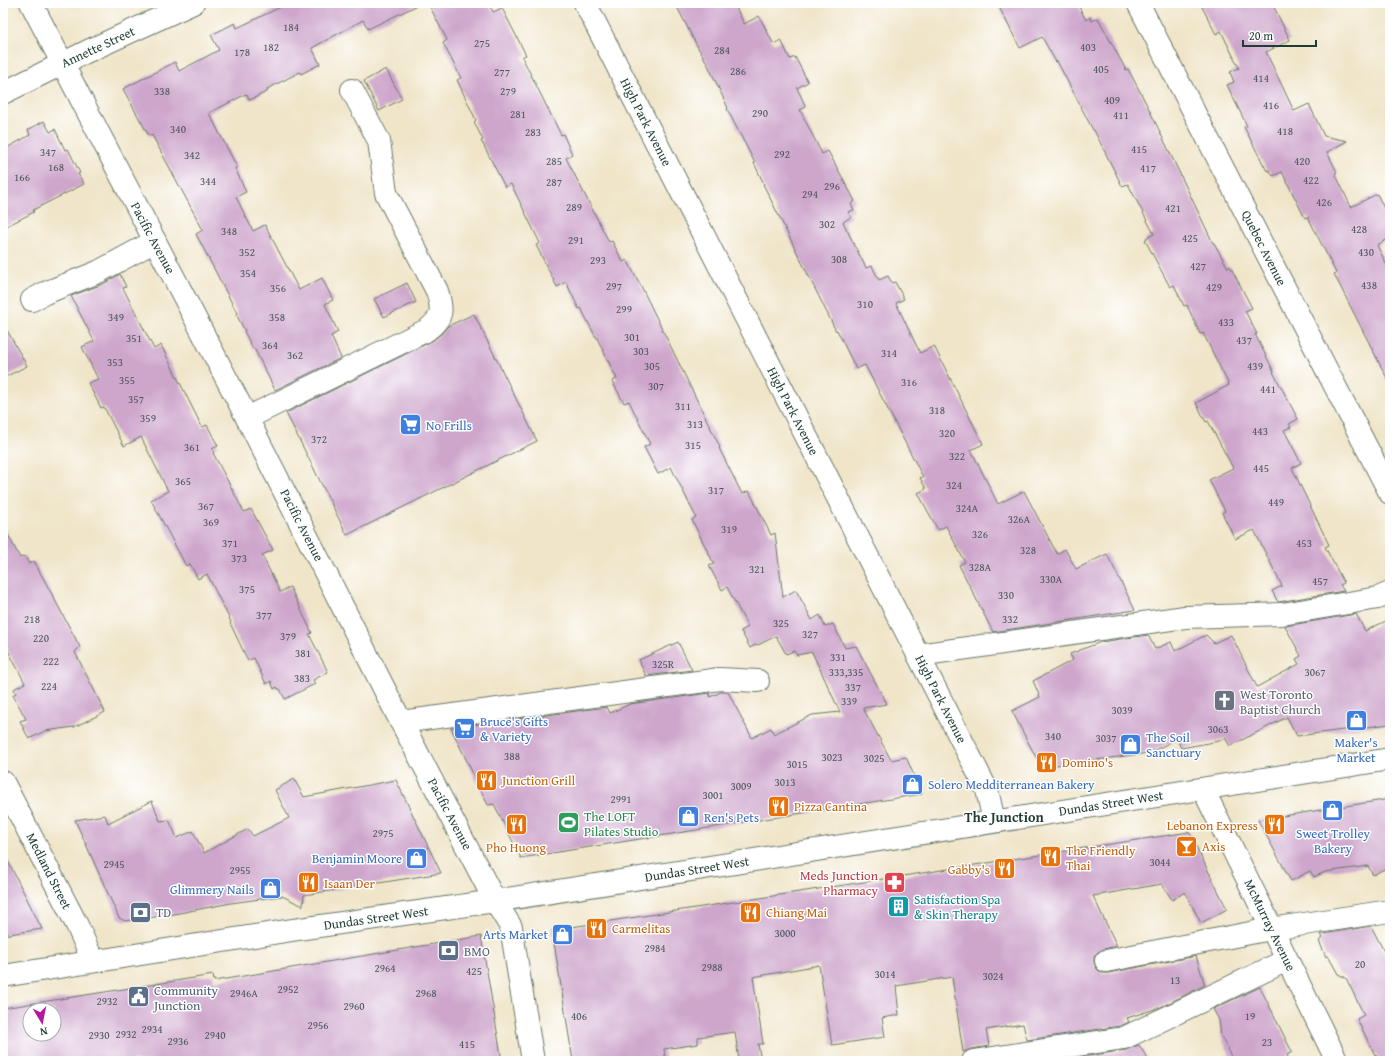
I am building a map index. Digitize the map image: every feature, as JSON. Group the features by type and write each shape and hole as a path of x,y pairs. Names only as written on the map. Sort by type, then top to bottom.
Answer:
{"street":[{"name":"Pacific Avenue","path":"31,3 247,418 401,722 495,901 511,927 533,1061"},
{"name":"Annette Street","path":"3,93 88,51 193,3"},
{"name":"High Park Avenue","path":"585,3 987,790 994,821"},
{"name":"Quebec Avenue","path":"1138,3 1390,493"},
{"path":"247,418 427,330 436,324 440,314 442,304 437,291 386,193 378,141 352,90"},
{"path":"32,300 45,293 98,272 156,242"},
{"path":"918,655 1185,617 1282,614 1378,598 1390,593"},
{"path":"401,722 720,678 758,681"},
{"name":"Dundas Street West","path":"3,976 292,930 495,901 994,821 1390,760"},
{"name":"Medland Street","path":"5,789 77,925 93,961"},
{"name":"McMurray Avenue","path":"1203,789 1337,1061"},
{"path":"1106,961 1271,929 1390,911"},
{"path":"973,1061 1124,1038 1287,960"}],"building":[{"path":"289,3 422,3 368,29 363,20 312,48 320,64 301,74 300,72 267,89 268,91 250,100 246,94 209,113 237,167 235,168 246,192 236,197 253,231 265,225 299,290 322,278 333,300 325,304 338,332 331,336 341,358 275,390 196,234 203,230 152,135 149,136 123,89 175,62 179,71 219,50 211,35 235,23 237,28"},
{"path":"428,3 488,3 493,12 502,8 526,55 522,57 572,154 566,158 609,242 612,241 623,262 627,260 641,286 742,494 749,491 771,535 775,533 783,597 796,590 812,620 820,615 825,627 833,624 845,648 856,646 887,704 863,708 891,760 906,757 922,794 521,858 494,804 488,805 451,728 607,707 610,713 630,704 709,693 710,697 721,692 728,692 752,738 771,728 774,734 812,715 840,712 812,652 797,655 794,651 786,654 776,636 750,648 741,631 748,627 727,587 722,590 709,566 714,564 692,520 696,517 671,467 658,474 644,447 650,444 629,401 624,403 612,381 617,379 596,336 581,308 579,309 566,282 557,287 536,245 540,243 511,184 505,187 481,141 483,140 474,122 476,120 457,80 461,78 443,43 447,40"},
{"path":"675,3 734,3 744,24 759,16 773,43 774,44 781,40 790,59 795,57 808,82 797,88 806,107 800,110 822,154 828,151 855,201 851,204 854,210 848,212 851,217 843,222 866,268 872,266 879,280 888,276 892,283 895,282 904,299 896,303 920,353 934,346 983,444 971,450 998,504 1024,491 1057,554 1065,549 1076,569 1107,554 1135,610 993,632 959,565 965,562 946,526 938,530 918,493 926,489 920,478 923,477 865,365 856,369 837,330 836,331 763,184 755,163 727,109 728,108 707,63"},
{"path":"997,3 1077,3 1086,20 1090,17 1092,21 1098,18 1147,105 1213,243 1228,268 1230,266 1252,308 1245,311 1257,334 1255,334 1273,372 1298,419 1289,424 1291,427 1284,430 1301,463 1292,468 1329,545 1325,547 1344,583 1340,585 1344,591 1278,602 1272,591 1282,586 1254,530 1235,539 1222,513 1225,511 1209,480 1233,468 1208,421 1206,422 1196,403 1229,385 1203,333 1200,334 1187,305 1184,306 1174,285 1170,287 1145,240 1154,234 1128,184 1122,186 1057,61 1056,62 1042,37 1020,48"},
{"path":"1200,3 1272,3 1290,40 1266,52 1294,111 1309,104 1324,136 1347,141 1327,152 1351,207 1377,194 1390,220 1390,238 1377,245 1390,272 1390,384 1334,274 1336,273 1308,217 1305,218 1282,172 1273,176 1269,170 1267,171 1244,127 1247,126 1227,85 1234,82 1230,72 1239,68 1221,31 1216,34"},
{"path":"386,69 402,99 379,111 364,81"},
{"path":"44,121 50,132 55,129 65,150 68,149 80,173 78,174 84,184 33,210 34,212 3,228 3,150 30,135 28,130"},
{"path":"120,274 126,287 123,288 154,349 161,345 202,427 207,425 218,446 212,449 214,452 213,453 244,512 251,509 273,550 262,555 280,592 290,587 312,633 309,634 328,672 313,680 315,684 285,699 280,689 277,687 274,689 271,681 266,684 254,658 248,661 230,623 231,622 207,574 198,579 190,564 186,566 151,500 168,491 141,437 124,446 104,407 101,408 88,383 98,379 82,347 94,341 71,296 103,284"},
{"path":"407,283 416,302 384,317 374,299"},
{"name":"No Frills","path":"474,314 537,441 347,535 286,413 432,341 448,326"},
{"path":"3,323 27,366 3,378"},
{"path":"3,525 20,558 25,556 29,564 34,561 80,647 75,652 105,712 74,727 45,731 29,739 20,721 26,719 13,695 16,693 14,689 25,683 3,641"},
{"path":"1356,614 1365,631 1390,619 1390,724 1297,736 1287,717 1230,746 1225,738 1219,741 1181,748 1177,739 1149,753 1041,767 1012,711 1040,697 1033,681 1073,660 1070,654 1101,642 1148,635 1155,649 1171,642 1175,651 1206,635 1214,643 1231,635 1257,687 1299,664 1296,659 1301,656 1285,626"},
{"path":"678,642 692,670 646,676 639,660"},
{"path":"294,779 304,797 396,780 441,873 304,895 303,906 282,896 125,921 119,918 75,820 105,815 108,823 152,801 160,821 169,820 177,838 193,831 204,853 248,829 253,836 289,818 275,790"},
{"path":"1390,799 1390,866 1373,875 1368,866 1325,872 1314,877 1310,871 1291,881 1258,820"},
{"path":"1189,832 1227,909 1201,923 1185,892 1172,900 1162,884 1093,896 1117,946 1104,949 1098,952 1094,957 1094,963 1097,969 1102,973 1196,956 1205,985 1161,1007 1127,1018 1129,1022 1120,1026 1027,1040 1023,1024 986,1030 989,1046 963,1052 952,977 896,986 899,1015 882,1018 885,1037 832,1045 819,965 753,977 763,1044 758,1044 761,1061 739,1061 735,1032 698,1037 698,1044 664,1049 666,1061 573,1061 552,930"},
{"path":"3,851 42,929 3,935"},
{"path":"1371,926 1390,963 1390,1061 1380,1061 1376,1054 1375,1055 1357,1019 1364,1015 1346,978 1338,974 1328,956 1326,957 1319,941 1323,938 1321,934"},
{"path":"481,936 502,1061 3,1061 3,1008 22,1005 22,1042 62,1042 62,1002 41,1002 213,975 214,981"},
{"path":"1260,987 1292,1052 1287,1055 1290,1061 1233,1061 1221,1036 1219,1020 1213,1009"},
{"path":"1139,1045 1149,1061 1056,1061 1126,1050"}],"place":[{"name":"No Frills","path":"411,425"},
{"name":"West Toronto Baptist Church","path":"1224,701"},
{"name":"Maker's Market","path":"1356,720"},
{"name":"Bruce's Gifts & Variety","path":"465,728"},
{"name":"The Soil Sanctuary","path":"1131,744"},
{"name":"Domino's","path":"1047,762"},
{"name":"Junction Grill","path":"487,780"},
{"name":"Solero Medditerranean Bakery","path":"912,784"},
{"name":"Pizza Cantina","path":"779,806"},
{"name":"Sweet Trolley Bakery","path":"1333,811"},
{"name":"Ren's Pets","path":"689,817"},
{"name":"The LOFT Pilates Studio","path":"569,823"},
{"name":"Pho Huong","path":"516,825"},
{"name":"Lebanon Express","path":"1274,825"},
{"name":"Axis","path":"1186,846"},
{"name":"The Friendly Thai","path":"1050,857"},
{"name":"Benjamin Moore","path":"417,858"},
{"name":"Gabby's","path":"1005,869"},
{"name":"Meds Junction Pharmacy","path":"894,882"},
{"name":"Isaan Der","path":"309,883"},
{"name":"Glimmery Nails","path":"270,889"},
{"name":"Satisfaction Spa & Skin Therapy","path":"898,906"},
{"name":"TD","path":"140,912"},
{"name":"Chiang Mai","path":"750,912"},
{"name":"Carmelitas","path":"596,928"},
{"name":"Arts Market","path":"563,934"},
{"name":"BMO","path":"448,951"},
{"name":"Community Junction","path":"138,997"}],"district":[{"name":"The Junction","path":"1004,817"}]}
